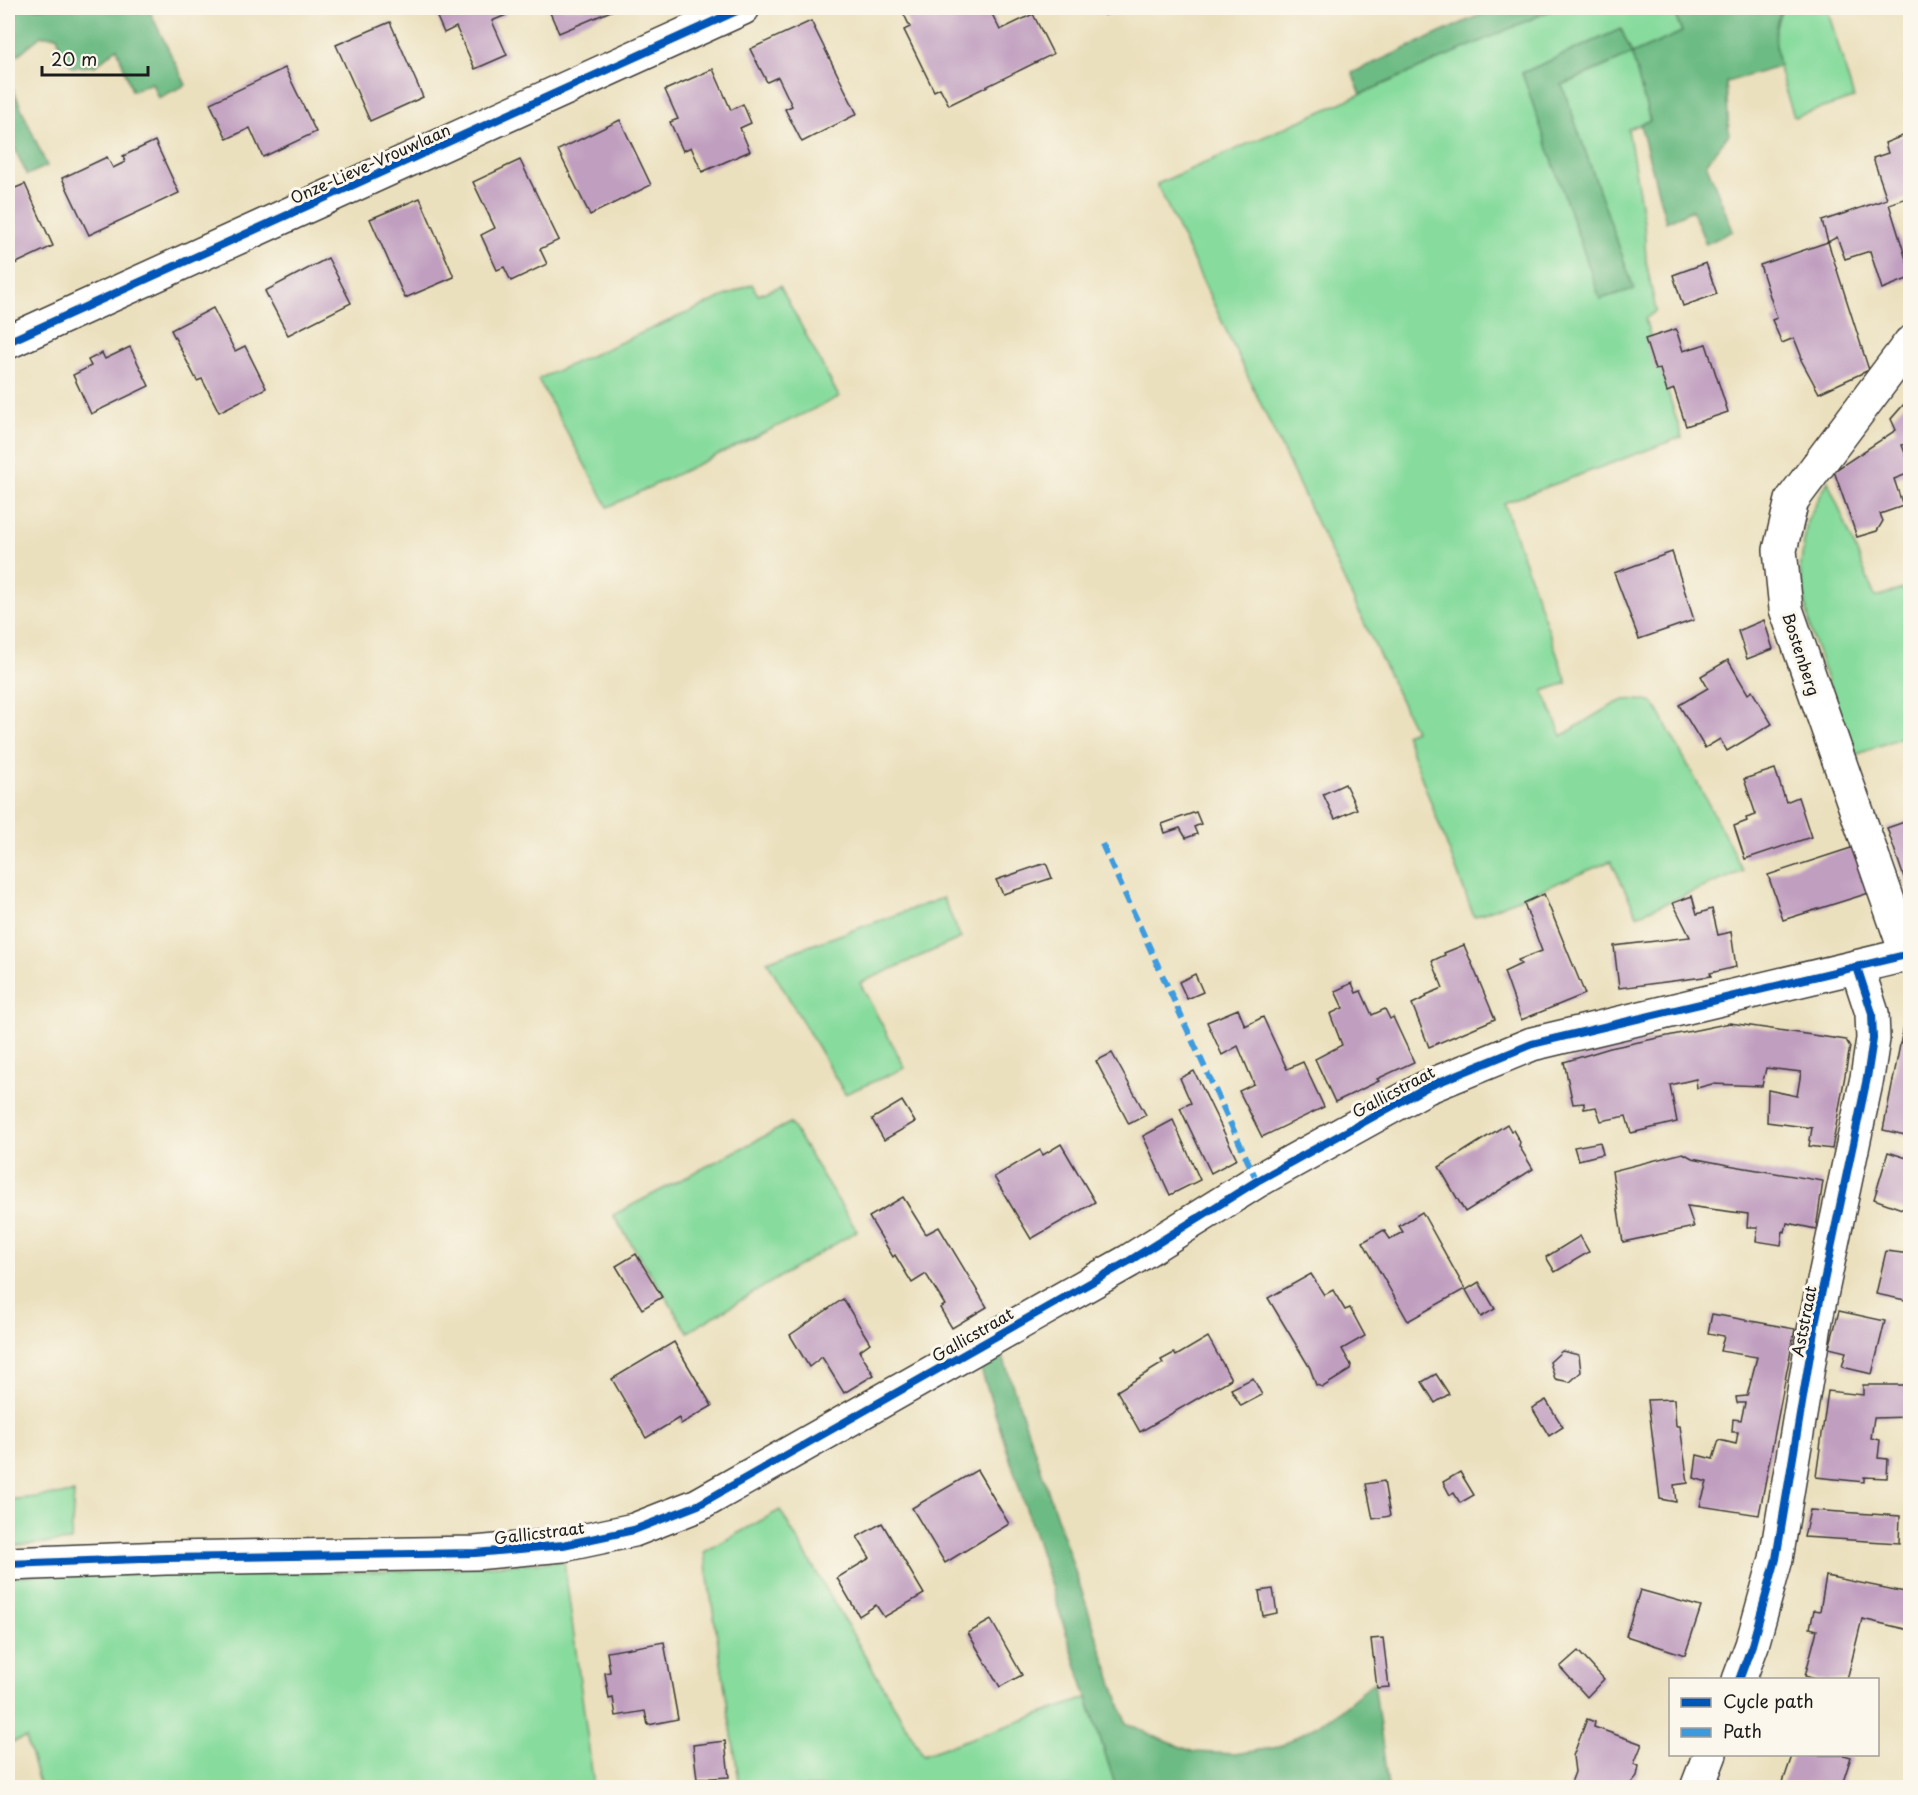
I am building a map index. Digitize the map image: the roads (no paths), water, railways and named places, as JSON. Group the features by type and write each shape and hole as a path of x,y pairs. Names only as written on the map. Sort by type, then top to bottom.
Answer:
{"street":[{"name":"Onze-Lieve-Vrouwlaan","path":"8,342 743,8"},
{"name":"Bostenberg","path":"1909,954 1786,609 1779,550 1792,500 1911,343"},
{"name":"Gallicstraat","path":"8,1564 166,1558 475,1553 563,1545 634,1530 698,1505 1129,1261 1257,1181 1427,1087 1532,1044 1909,954"},
{"name":"Aststraat","path":"1740,1678 1752,1645 1776,1559 1816,1319 1867,1078 1873,1040 1872,1013 1857,967"},
{"path":"1697,1788 1710,1756"}]}
